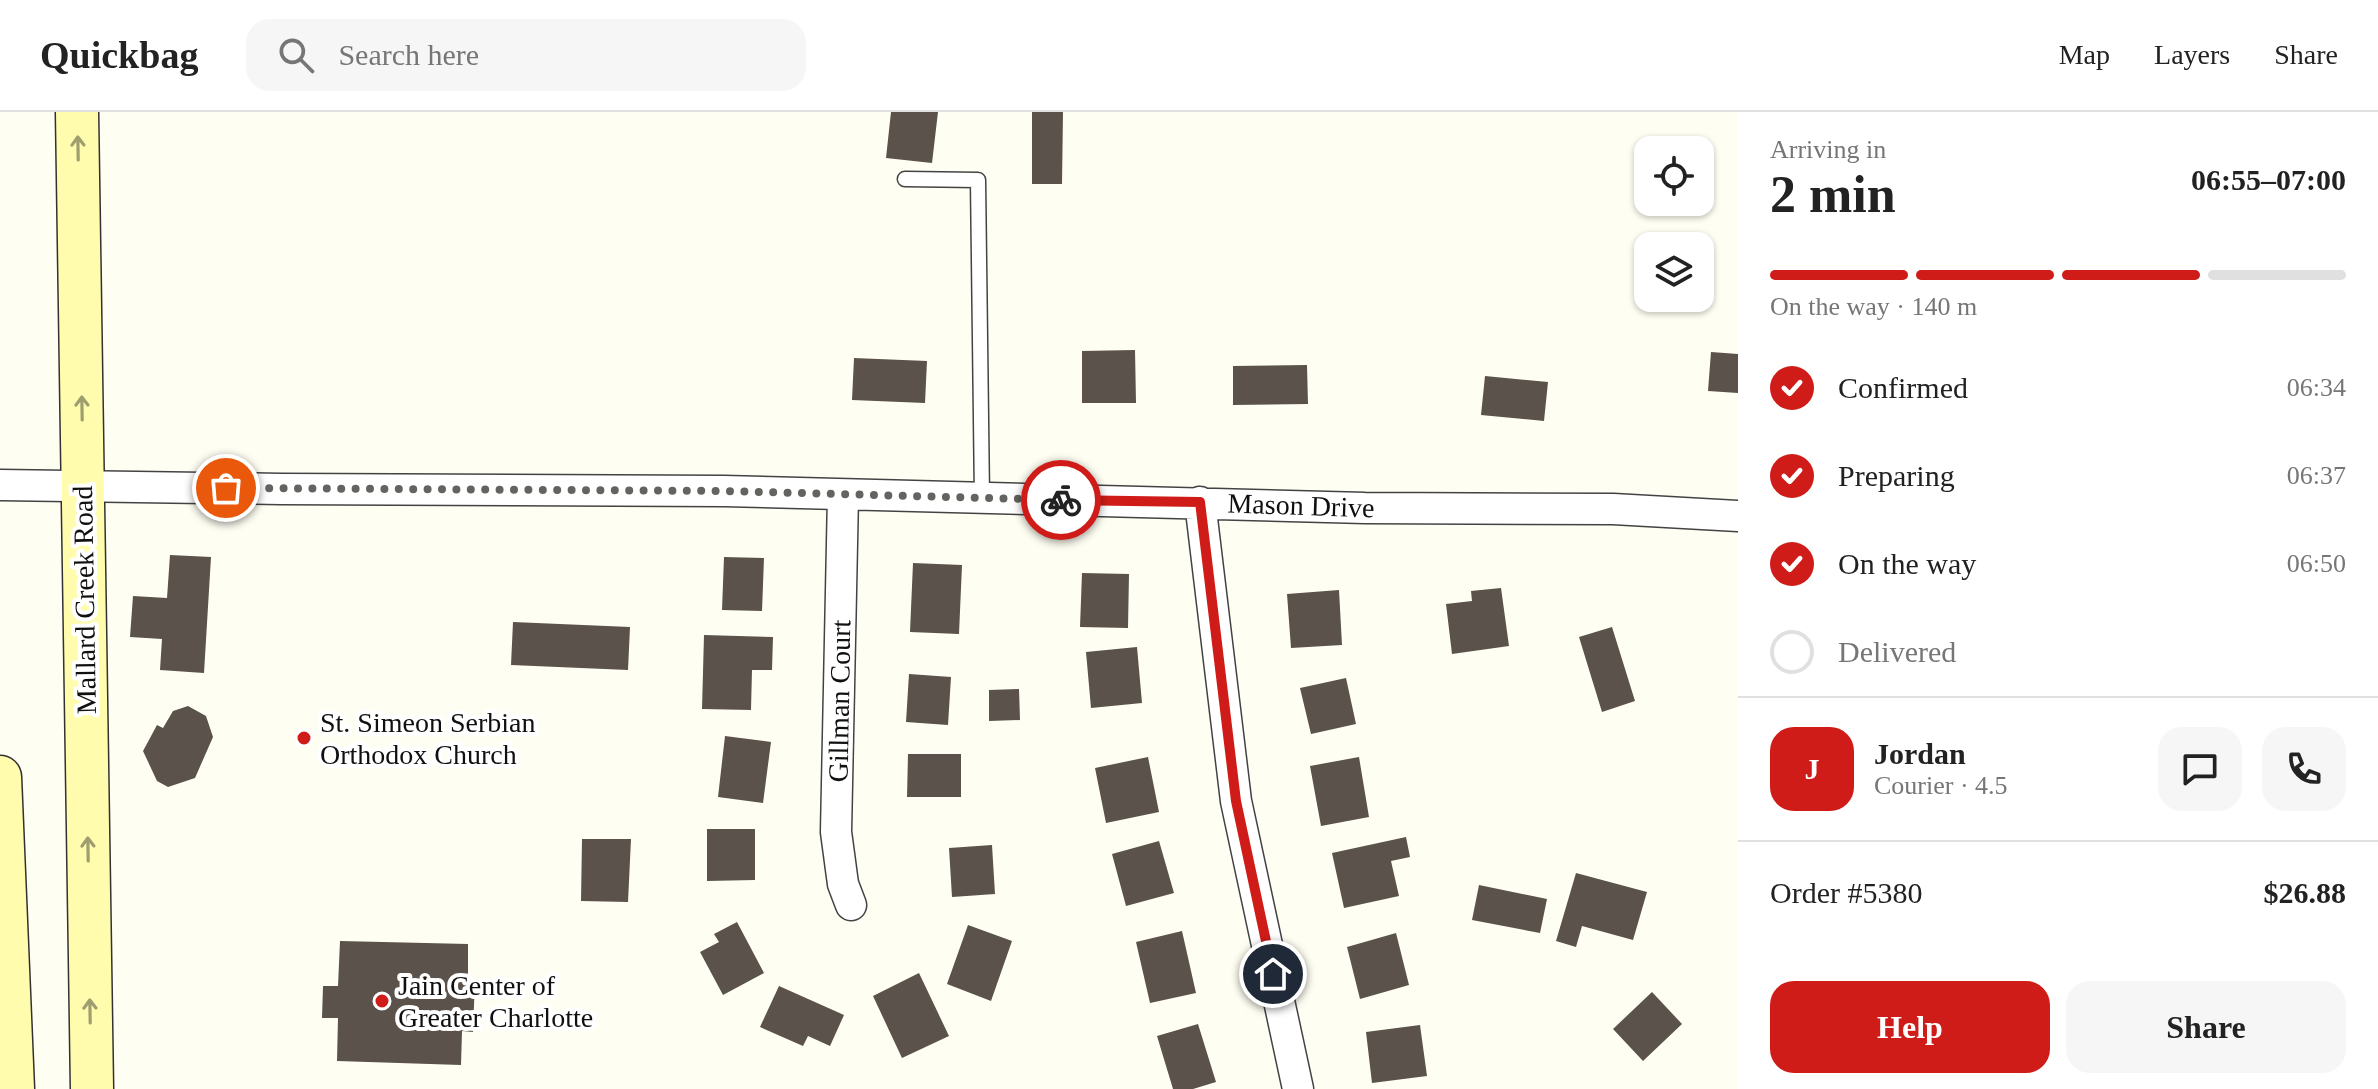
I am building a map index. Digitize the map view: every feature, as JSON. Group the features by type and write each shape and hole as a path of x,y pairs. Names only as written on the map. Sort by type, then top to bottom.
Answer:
{"main road":[{"name":"Mallard Creek Road","path":"77,112 92,1089"},
{"path":"0,777 13,1089"}],"street":[{"name":"Mason Drive","path":"0,485 724,491 1365,508 1613,509 1738,516"},
{"name":"Gillman Court","path":"843,495 836,832 843,884 851,905"},
{"path":"1200,502 1236,801 1298,1089"}],"lane":[{"path":"905,179 978,180 982,498"}],"building":[{"path":"891,112 938,112 932,163 886,158"},
{"path":"1032,112 1063,112 1062,184 1032,184"},
{"path":"1135,350 1136,403 1082,403 1082,351"},
{"path":"1711,352 1738,354 1738,393 1708,391"},
{"path":"854,358 927,361 925,403 852,400"},
{"path":"1307,365 1308,404 1233,405 1233,366"},
{"path":"1485,376 1548,382 1544,421 1481,415"},
{"path":"170,555 211,557 204,673 160,670 162,639 130,637 133,596 167,598"},
{"path":"724,557 764,558 762,611 722,610"},
{"path":"913,563 962,565 959,634 910,632"},
{"path":"1082,573 1129,574 1128,628 1080,627"},
{"path":"1501,588 1509,646 1452,654 1446,604 1472,601 1471,591"},
{"path":"1339,590 1342,645 1291,648 1287,594"},
{"path":"513,622 630,627 628,670 511,665"},
{"path":"1612,627 1635,701 1602,712 1579,637"},
{"path":"704,635 773,637 772,670 752,670 751,710 702,709"},
{"path":"1137,647 1142,703 1091,708 1086,652"},
{"path":"909,674 951,677 948,725 906,722"},
{"path":"1346,678 1356,724 1311,734 1300,688"},
{"path":"1019,689 1020,720 989,721 989,690"},
{"path":"188,706 206,716 213,737 195,778 168,787 157,781 143,751 157,725 163,728 173,711"},
{"path":"725,736 771,742 763,803 718,797"},
{"path":"908,754 961,754 961,797 907,797"},
{"path":"1148,757 1159,812 1106,823 1095,768"},
{"path":"1359,757 1369,817 1321,826 1310,766"},
{"path":"707,829 755,829 755,880 707,881"},
{"path":"1406,837 1410,857 1391,861 1399,896 1344,908 1332,853"},
{"path":"582,839 631,839 628,902 581,901"},
{"path":"1159,841 1174,893 1126,906 1112,854"},
{"path":"992,845 995,894 952,897 949,848"},
{"path":"1576,873 1647,892 1633,940 1582,926 1576,947 1556,941"},
{"path":"1479,885 1547,899 1540,933 1472,920"},
{"path":"737,922 764,973 723,995 700,952 719,942 714,934"},
{"path":"968,925 1012,941 991,1001 947,984"},
{"path":"1182,931 1196,993 1150,1003 1136,942"},
{"path":"1396,933 1409,985 1360,999 1347,947"},
{"path":"340,941 468,944 468,979 475,979 473,1032 462,1031 461,1065 337,1061 338,1018 322,1018 323,986 338,986"},
{"path":"919,973 949,1036 902,1058 873,996"},
{"path":"779,986 844,1015 830,1046 808,1036 803,1046 760,1027"},
{"path":"1652,992 1682,1024 1643,1061 1613,1029"},
{"path":"1198,1024 1216,1082 1193,1089 1173,1089 1157,1036"},
{"path":"1420,1025 1427,1076 1372,1083 1366,1032"}],"way so far":[{"path":"226,488 724,491 1061,500"}],"place":[{"name":"St. Simeon Serbian Orthodox Church","path":"304,738"},
{"name":"Jain Center of Greater Charlotte","path":"382,1001"}],"route":[{"path":"1061,500 1200,502 1236,801 1273,974"}]}
